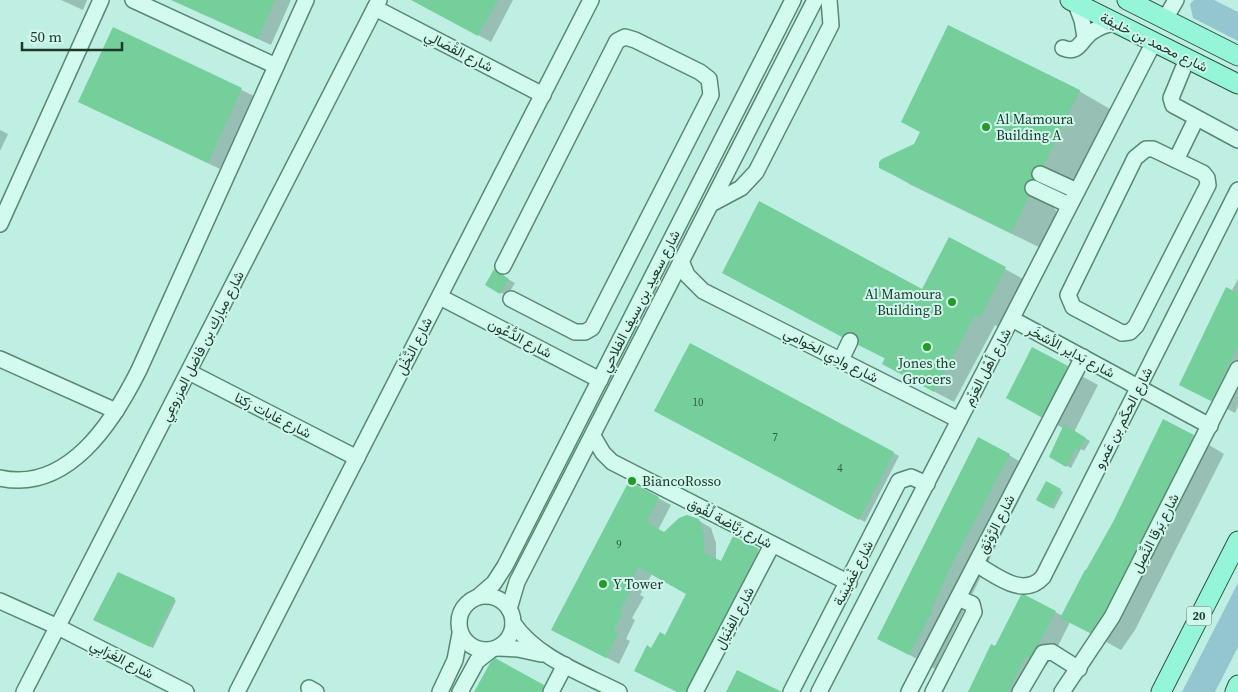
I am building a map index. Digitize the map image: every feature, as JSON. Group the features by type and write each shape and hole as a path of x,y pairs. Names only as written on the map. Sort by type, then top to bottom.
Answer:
{"main road":[{"name":"شارع محمد بن خليفة","path":"1127,0 1238,56"},
{"name":"شارع محمد بن خليفة","path":"1073,2 1238,84"},
{"name":"20","path":"1160,692 1238,541"},
{"path":"1234,692 1238,685"}],"street":[{"path":"0,224 101,0"},
{"path":"132,0 276,66"},
{"path":"0,478 24,480 48,475 59,470 86,448 116,411 139,370 306,0"},
{"name":"شارع النَّخْل","path":"237,692 591,0"},
{"name":"شارع سعيد بن سيف الفلاحي","path":"479,596 500,575 794,0"},
{"name":"شارع سعيد بن سيف الفلاحي","path":"511,616 517,582 815,0"},
{"path":"711,204 741,188 756,172 831,25 829,0"},
{"path":"1165,19 1176,0"},
{"path":"1073,2 1082,20 1085,38"},
{"name":"شارع القْصَالِي","path":"377,4 543,95"},
{"name":"شارع مبارك بن فاضل المزروعي","path":"24,692 377,4"},
{"path":"1063,48 1072,50 1077,48 1085,38 1098,28 1115,23"},
{"path":"503,266 617,41 625,38 635,40 700,72 709,79 711,95 592,328 585,332 575,332 511,299"},
{"name":"شارع أهْل العَزْم","path":"819,692 1154,42"},
{"path":"1187,58 1171,102 1176,108 1238,140"},
{"path":"1176,160 1196,119"},
{"path":"1146,149 1153,149 1176,160 1203,173 1207,178 1208,185 1136,326 1130,332 1122,333 1073,307 1068,300 1068,290 1138,153 1146,149"},
{"path":"1040,174 1077,191"},
{"path":"1032,188 1070,206"},
{"name":"شارع الحكَم بن عَمرو","path":"976,564 1018,587 1032,586 1038,582 1046,571 1238,190"},
{"name":"شارع وادِي الحَوامي","path":"681,261 687,275 703,291 959,420"},
{"name":"شارع وادِي الحَوامي","path":"666,291 681,288 703,291"},
{"name":"شارع الدُّعُون","path":"440,297 600,380"},
{"name":"شارع بَداير الأشخَر","path":"1012,319 1210,426"},
{"path":"840,360 850,341"},
{"name":"شارع الرَّوْنَق","path":"909,692 1083,357"},
{"path":"0,359 116,411"},
{"name":"شارع بَرقا النِّصِل","path":"1062,692 1112,617 1238,369"},
{"name":"شارع غابات رَكنا","path":"189,372 358,458"},
{"name":"شارع رَبَّاضة لُفُوق","path":"593,436 599,448 612,462 849,584"},
{"name":"شارع رَبَّاضة لُفُوق","path":"579,462 592,460 612,462"},
{"name":"شارع غْمَيْسَة","path":"791,692 849,584 900,481 911,477 927,484"},
{"name":"شارع الفِنْيَال","path":"695,692 772,545"},
{"path":"440,692 455,660 460,634 458,626 461,611 471,600 479,596 496,598 511,616 524,638 547,656"},
{"path":"933,692 974,612 972,604 958,598"},
{"name":"شارع الغَرَابِي","path":"0,601 58,627 186,692"},
{"path":"460,692 478,661 510,635 511,616"},
{"path":"460,634 472,647 480,650 528,650 547,656 618,692"},
{"path":"1020,692 1043,653 1052,652 1079,669"},
{"path":"551,692 565,665"}],"shaded area":[{"path":"1194,0 1214,0 1238,12 1238,41 1193,18 1190,4"},
{"path":"1238,583 1238,647 1215,692 1182,692"}],"building":[{"path":"172,0 275,0 258,39"},
{"path":"411,0 498,0 478,36"},
{"name":"Al Mamoura Building A","path":"948,25 1080,90 1044,165 1034,167 1031,171 1032,179 1025,184 1024,189 1029,196 1011,233 879,168 879,162 882,159 914,144 920,132 901,122"},
{"path":"113,27 242,88 208,163 78,102"},
{"path":"759,201 922,289 949,237 1006,267 980,318 975,315 934,392 882,364 885,358 858,345 859,340 854,333 849,332 842,337 722,273"},
{"path":"494,269 509,279 500,294 485,285"},
{"path":"1226,287 1238,293 1238,346 1211,401 1179,385"},
{"path":"690,343 894,452 859,520 654,411"},
{"path":"1032,347 1068,366 1041,417 1006,398"},
{"path":"1163,419 1194,435 1104,612 1090,633 1060,618 1113,522"},
{"path":"1064,424 1086,438 1079,450 1076,448 1066,467 1049,457"},
{"path":"978,437 1010,454 953,562 931,609 933,610 909,655 877,639"},
{"name":"Y Tower","path":"629,481 659,497 646,522 664,532 679,518 687,515 699,519 704,535 704,553 721,561 733,536 759,549 686,692 677,692 634,671 647,645 651,648 660,632 665,635 686,594 638,567 628,586 633,589 620,610 623,612 614,630 618,633 606,658 551,630"},
{"path":"1046,481 1061,489 1051,508 1036,500"},
{"path":"118,572 175,598 150,647 93,620"},
{"path":"1021,595 1025,595 1056,611 1038,645 1029,658 1026,656 1008,692 968,692 991,644 995,646"},
{"path":"495,658 544,685 542,692 474,692 490,663"},
{"path":"737,670 782,692 726,692"}],"place":[{"name":"Al Mamoura Building A","path":"986,127"},
{"name":"Al Mamoura Building B","path":"952,302"},
{"name":"Jones the Grocers","path":"927,347"},
{"name":"BiancoRosso","path":"632,481"},
{"name":"Y Tower","path":"603,584"}]}
